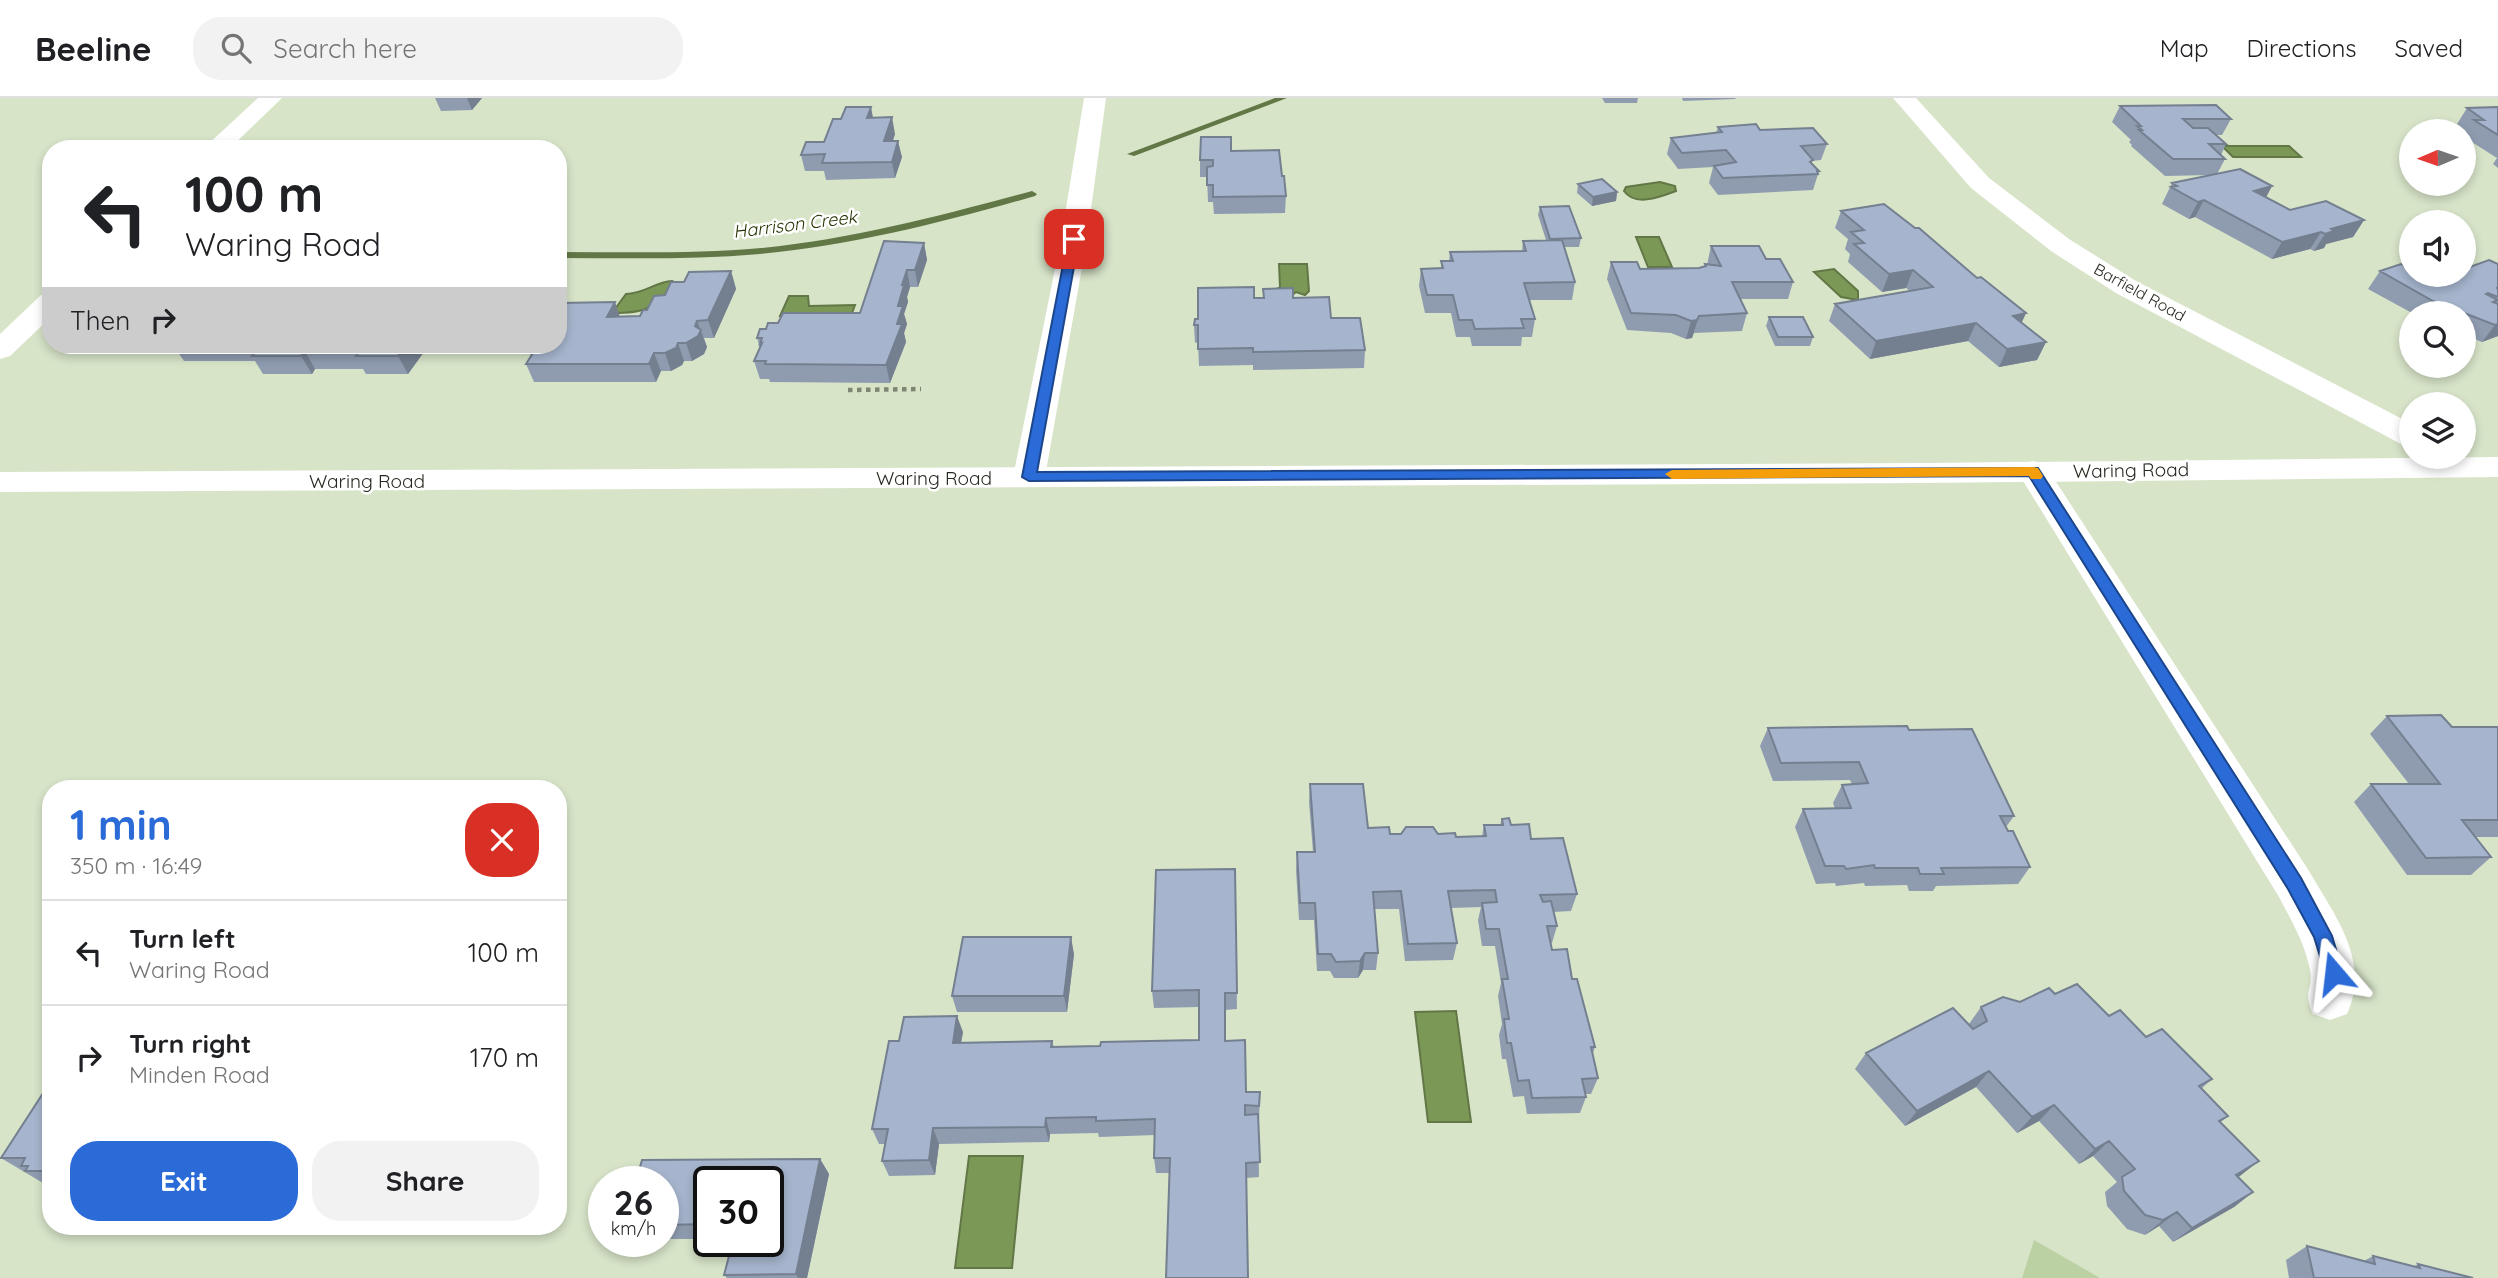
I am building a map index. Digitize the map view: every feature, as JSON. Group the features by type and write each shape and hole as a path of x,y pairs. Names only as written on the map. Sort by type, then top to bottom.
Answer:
{"street":[{"path":"225,140 271,98"},
{"path":"1029,477 1074,239 1095,98"},
{"name":"Barfield Road","path":"1904,98 1980,183 2060,245 2126,287 2399,430"},
{"path":"0,350 42,310"},
{"name":"Waring Road","path":"0,482 2033,471 2399,464"},
{"path":"2033,471 2294,884 2323,936 2334,973 2330,999"}],"path":[{"path":"848,390 921,389"}],"shaded area":[{"path":"2222,146 2289,146 2301,157 2233,157"},
{"path":"1660,182 1675,186 1676,191 1641,200 1624,191 1626,187"},
{"path":"1636,237 1659,237 1672,267 1648,267"},
{"path":"1279,264 1307,264 1309,291 1305,295 1296,292 1291,296 1275,290 1280,287"},
{"path":"1834,269 1858,291 1858,300 1841,297 1814,272"},
{"path":"672,281 678,284 649,308 612,313 626,294"},
{"path":"789,296 808,296 809,306 855,305 849,321 780,316"},
{"path":"1456,1011 1471,1122 1428,1122 1415,1012"},
{"path":"969,1156 1023,1156 1012,1268 955,1268"},
{"path":"2034,1240 2100,1278 2022,1278"}],"building":[{"path":"2216,105 2231,119 2183,119 2193,128 2208,128 2226,144 2209,144 2225,159 2173,159 2139,130 2142,130 2137,126 2141,126 2120,106"},
{"path":"846,107 871,107 867,118 892,117 884,141 898,141 892,162 822,163 825,154 801,155 806,142 824,142 833,119 841,119"},
{"path":"2498,107 2498,135 2476,121 2484,120 2467,108"},
{"path":"1756,124 1760,130 1813,128 1827,144 1801,146 1813,160 1810,162 1819,171 1818,174 1723,178 1714,166 1736,162 1726,150 1682,153 1671,138 1722,132 1718,127"},
{"path":"1201,137 1231,137 1231,151 1279,150 1286,196 1213,197 1213,185 1207,185 1207,167 1213,166 1213,160 1200,160"},
{"path":"2240,169 2272,186 2254,191 2290,210 2326,201 2364,220 2331,229 2334,231 2325,234 2321,232 2282,242 2204,200 2198,202 2171,187 2177,186 2172,183"},
{"path":"1602,179 1617,192 1593,197 1578,184"},
{"path":"1884,204 1915,228 1919,228 1977,278 1981,277 2026,313 2013,316 2046,342 2007,349 1976,323 1876,341 1835,304 1933,287 1913,270 1889,274 1854,244 1864,243 1851,232 1864,230 1841,211"},
{"path":"1569,206 1581,238 1550,239 1540,207"},
{"path":"1562,240 1575,282 1524,283 1535,319 1521,319 1524,328 1475,329 1472,320 1459,320 1453,295 1427,295 1421,269 1443,268 1441,261 1453,261 1450,252 1526,251 1523,241"},
{"path":"884,241 924,243 915,270 907,270 902,285 898,306 903,306 897,324 902,324 886,365 765,364 766,361 754,361 762,343 760,344 762,338 757,338 760,329 766,329 768,323 778,323 783,313 860,313"},
{"path":"1711,246 1759,246 1766,259 1780,259 1793,282 1732,282 1747,313 1699,316 1697,320 1691,321 1676,315 1631,313 1611,262 1637,262 1640,269 1699,268 1706,266 1705,264 1721,266"},
{"path":"2489,260 2498,264 2498,297 2486,294 2498,300 2493,302 2498,304 2498,324 2476,318 2476,301 2433,301 2408,287 2476,287 2476,265"},
{"path":"2399,265 2399,282 2380,271"},
{"path":"731,271 708,320 697,321 695,326 701,330 698,336 686,343 678,343 676,348 665,353 654,353 649,364 526,364 532,354 567,354 567,303 615,302 607,317 640,316 643,310 647,310 654,296 665,295 671,282 684,282 689,272"},
{"path":"1254,287 1254,298 1264,298 1263,289 1293,288 1293,298 1329,297 1331,318 1360,318 1365,350 1253,352 1253,348 1198,349 1198,325 1194,325 1195,319 1198,319 1198,288"},
{"path":"1769,317 1803,317 1813,337 1778,337"},
{"path":"254,354 303,354 301,356 252,356"},
{"path":"358,354 400,354 398,356 356,356"},
{"path":"2441,715 2452,727 2498,727 2498,820 2462,820 2491,857 2426,858 2371,784 2440,784 2387,716"},
{"path":"1907,726 1909,730 1972,729 2014,816 2000,816 2008,831 2013,831 2030,867 1941,868 1944,874 1920,874 1918,868 1875,868 1874,865 1846,869 1844,866 1825,866 1803,809 1851,808 1842,785 1868,783 1859,762 1781,763 1768,728"},
{"path":"1310,784 1363,784 1368,828 1389,827 1390,834 1401,834 1406,827 1433,827 1438,834 1455,833 1456,837 1486,836 1484,825 1503,825 1502,819 1509,818 1511,825 1529,824 1531,839 1563,838 1577,894 1540,895 1543,902 1551,901 1557,926 1547,926 1552,950 1567,949 1572,979 1577,979 1595,1047 1591,1047 1598,1078 1582,1079 1586,1097 1532,1098 1529,1080 1518,1081 1511,1043 1507,1043 1504,1019 1509,1019 1502,979 1508,979 1499,929 1486,929 1482,903 1497,902 1495,890 1448,891 1457,943 1408,944 1401,891 1373,892 1378,953 1365,953 1360,961 1336,962 1331,954 1318,954 1315,903 1300,903 1297,852 1315,852"},
{"path":"1235,869 1237,993 1225,993 1225,1041 1245,1040 1246,1092 1260,1092 1259,1106 1245,1105 1245,1115 1258,1114 1260,1162 1246,1163 1248,1278 1166,1278 1170,1158 1154,1158 1155,1119 1096,1121 1096,1117 1046,1118 1045,1127 933,1128 929,1160 882,1161 888,1129 872,1129 889,1041 899,1041 904,1017 957,1016 953,1043 1052,1041 1051,1047 1100,1046 1101,1042 1199,1040 1199,990 1152,991 1156,870"},
{"path":"963,937 1071,937 1064,996 952,996"},
{"path":"2077,984 2109,1016 2120,1010 2146,1037 2162,1029 2212,1079 2199,1086 2228,1116 2219,1121 2259,1161 2236,1175 2253,1192 2192,1228 2177,1212 2163,1220 2145,1215 2124,1191 2122,1177 2135,1169 2109,1141 2095,1149 2054,1105 2032,1117 1989,1071 1917,1111 1866,1053 1953,1008 1973,1029 1987,1021 1981,1007 2003,997 2020,1002 2049,988 2055,994"},
{"path":"42,1095 42,1171 25,1171 28,1166 21,1166 25,1158 1,1158"},
{"path":"820,1159 796,1274 724,1275 729,1257 784,1257 784,1166 693,1166 693,1224 679,1225 679,1166 640,1166 642,1160"},
{"path":"2307,1246 2375,1264 2373,1256 2473,1278 2314,1278"}],"waterway":[{"name":"Harrison Creek","path":"1131,154 1283,98"},
{"name":"Harrison Creek","path":"567,255 711,254 795,247 898,229 1032,194"}],"slow traffic":[{"path":"1672,474 2033,471 2036,476"}],"route":[{"path":"1074,239 1029,477 2033,471 2294,884 2323,936 2334,973"}]}
